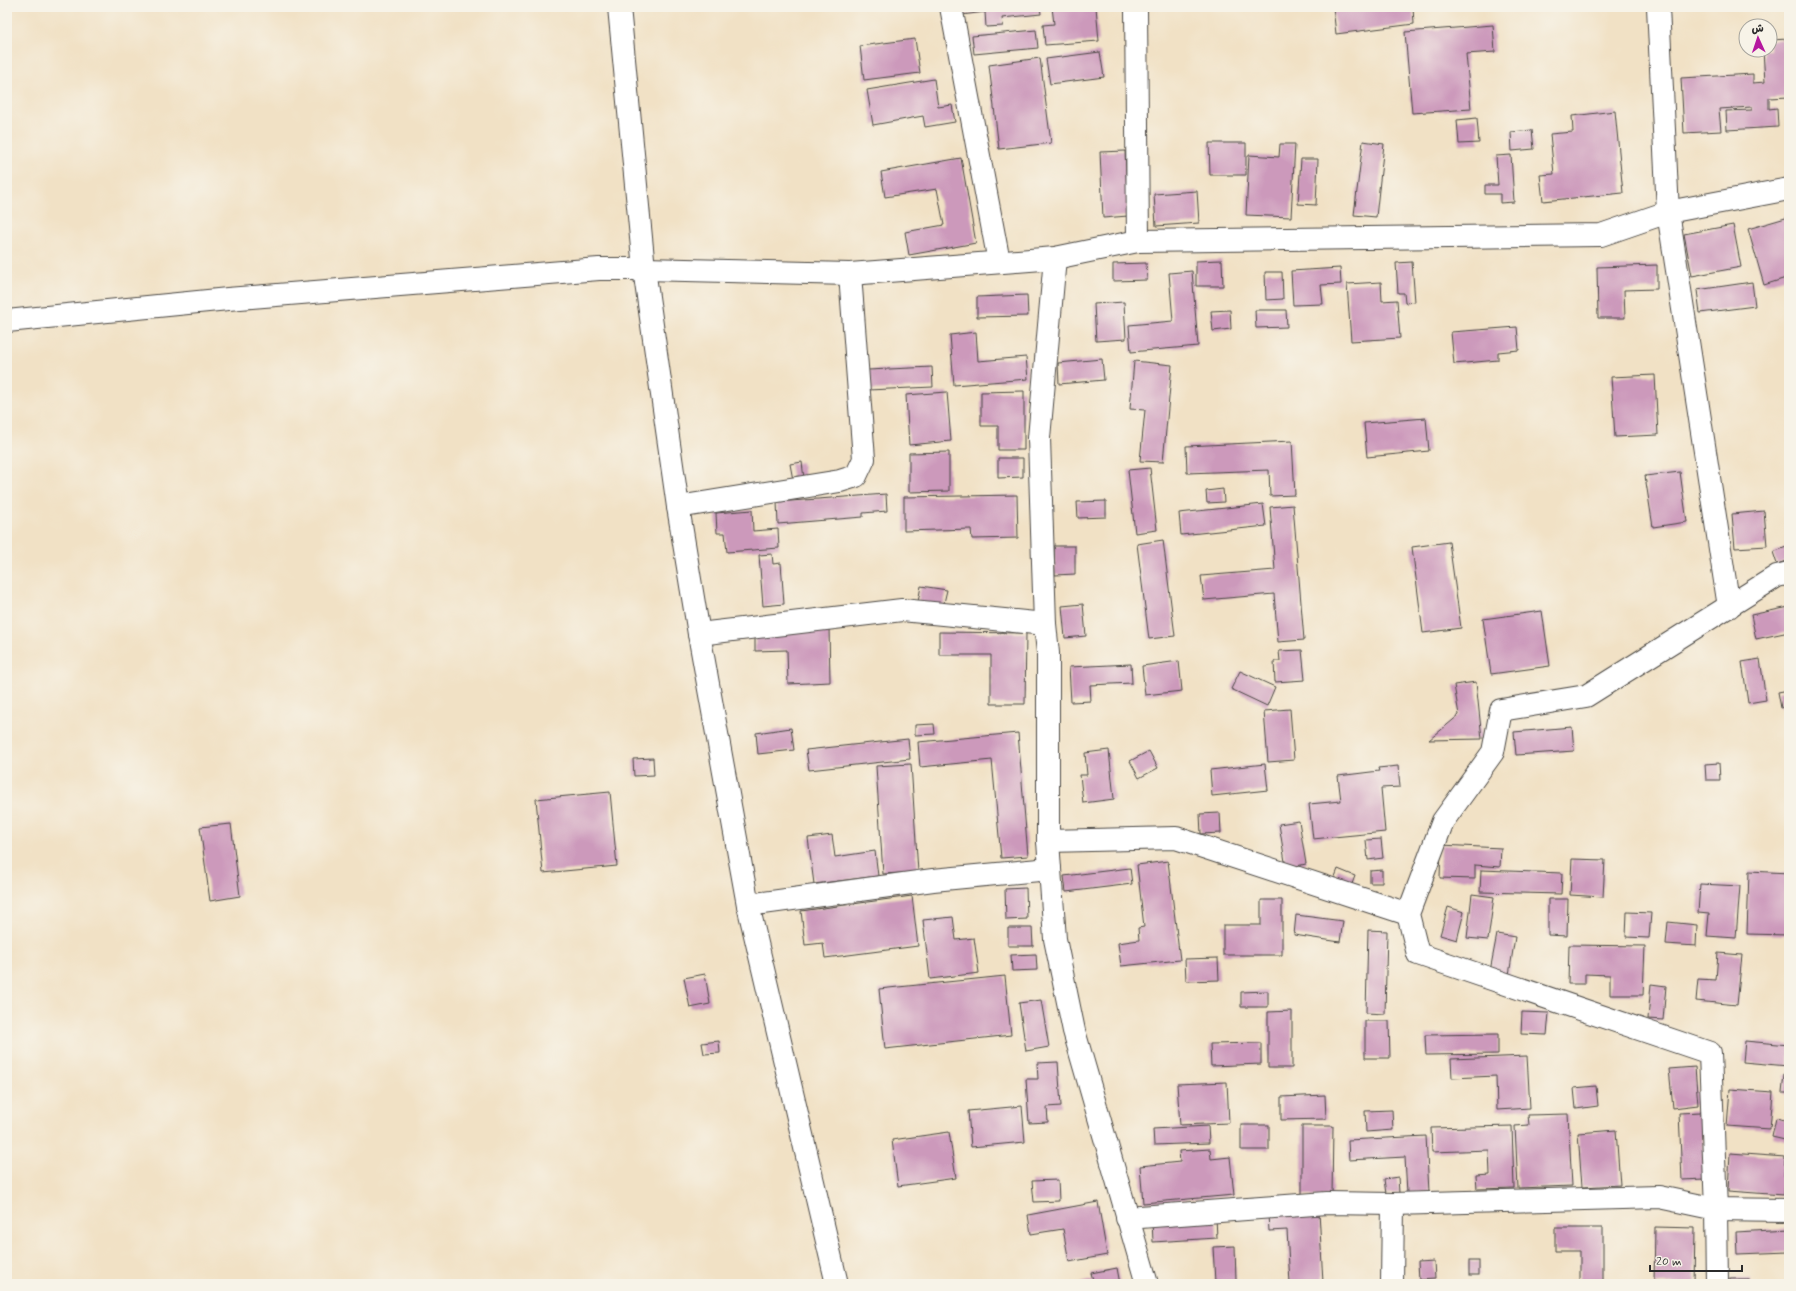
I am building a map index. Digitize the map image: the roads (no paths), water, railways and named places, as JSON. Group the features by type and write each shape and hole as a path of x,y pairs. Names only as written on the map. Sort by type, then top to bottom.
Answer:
{"street":[{"path":"619,7 644,269 678,507 699,634 748,905 837,1284"},
{"path":"951,7 999,262"},
{"path":"1136,7 1138,241"},
{"path":"1658,7 1668,212 1729,607"},
{"path":"7,321 236,298 599,269 850,274 1055,258 1138,241 1601,235 1668,212 1789,189"},
{"path":"1055,258 1039,438 1045,624 1048,653 1048,841 1055,939 1074,1031 1147,1284"},
{"path":"678,507 840,481 856,476 864,459 850,274"},
{"path":"1717,1284 1716,1209 1710,1053 1418,954 1408,914 1443,821 1493,752 1501,710 1586,696 1777,576 1789,573"},
{"path":"699,634 902,610 1045,624"},
{"path":"1048,841 1176,838 1408,914"},
{"path":"748,905 933,880 1050,869"},
{"path":"1127,1218 1328,1203 1393,1204 1659,1197 1716,1209 1789,1210"},
{"path":"1392,1284 1393,1204"}]}
